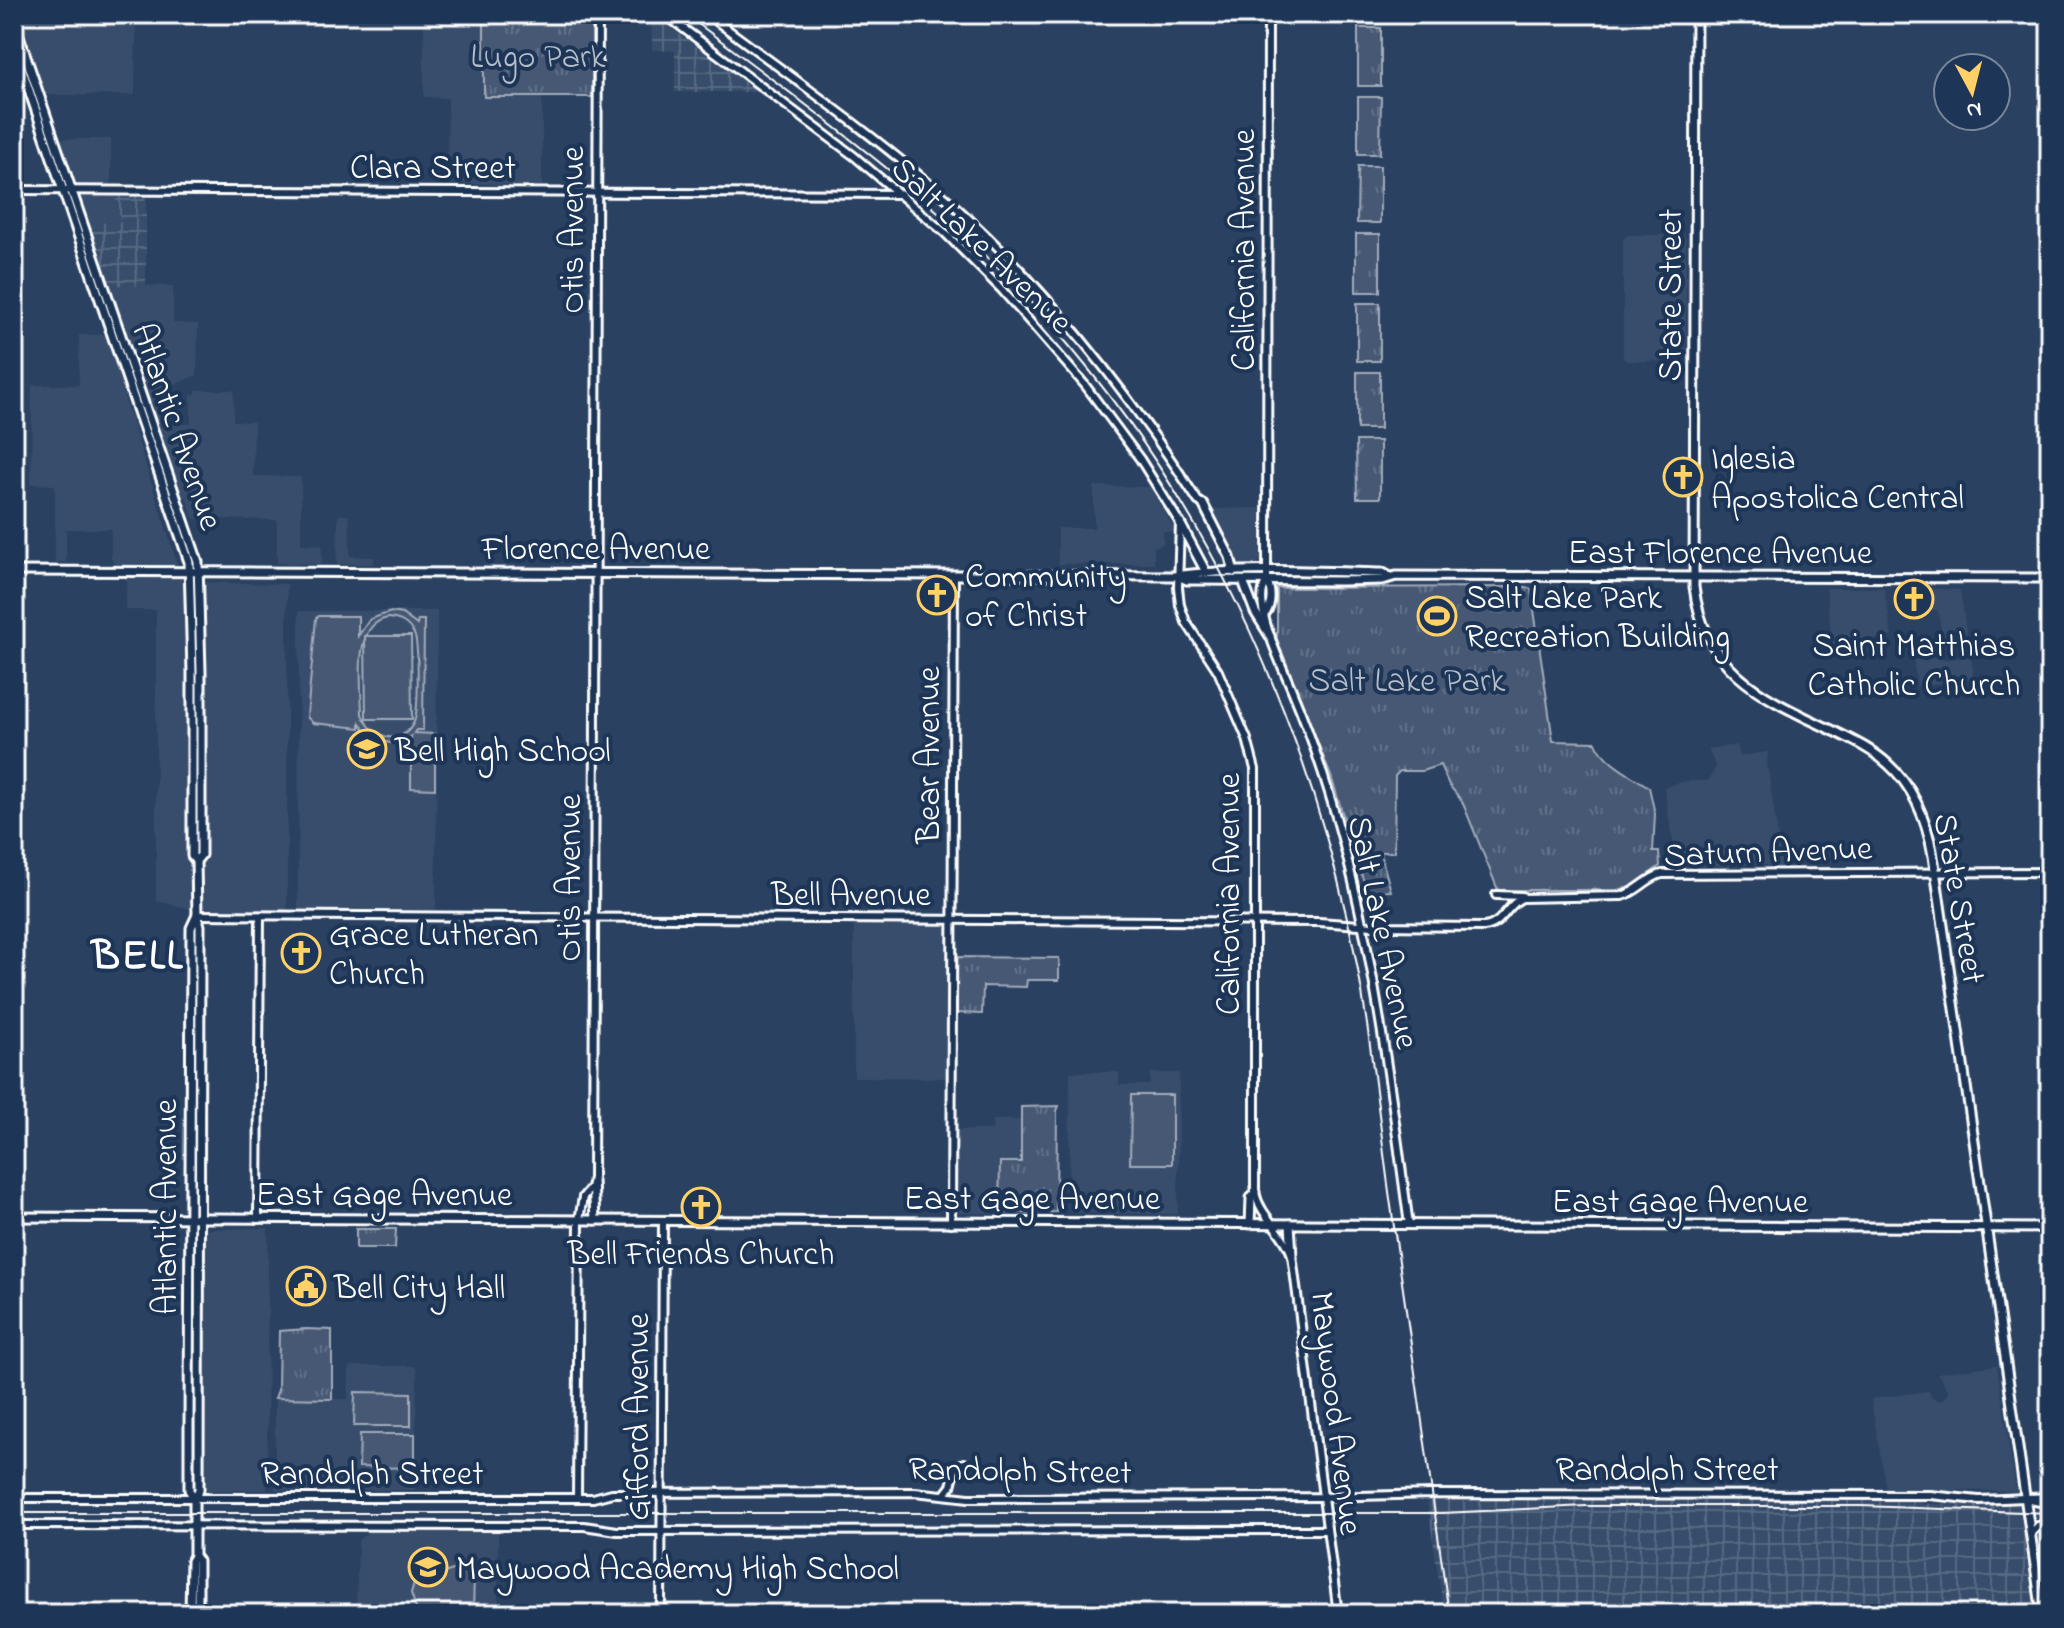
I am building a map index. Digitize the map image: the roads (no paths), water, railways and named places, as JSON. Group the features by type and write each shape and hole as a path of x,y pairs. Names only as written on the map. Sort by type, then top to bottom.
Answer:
{"main road":[{"name":"State Street","path":"1696,14 1696,604 1715,651 1733,673 1764,697 1863,745 1898,773 1922,811 1935,873 2042,1614"},
{"name":"Atlantic Avenue","path":"14,21 198,562 194,571 192,856 196,861 200,926 201,1218 199,1490 194,1498"},
{"name":"Atlantic Avenue","path":"14,46 194,571"},
{"path":"1203,504 1230,557 1234,572"},
{"path":"1180,523 1206,572"},
{"name":"Florence Avenue","path":"14,571 1178,576"},
{"name":"East Florence Avenue","path":"1178,576 1188,572 1267,571 1383,573 1390,577"},
{"name":"East Florence Avenue","path":"1178,576 1187,580 1243,581 1383,580 1390,577 2050,578"},
{"path":"1243,581 1255,612 1270,636"},
{"name":"Atlantic Avenue","path":"194,1556 194,1498 189,1490 191,928 197,915"},
{"path":"191,1049 195,1052 199,1070"},
{"path":"593,1180 595,1220"},
{"path":"1250,1224 1251,1198 1255,1192"},
{"name":"East Gage Avenue","path":"14,1217 2050,1228"},
{"path":"1290,1224 1292,1255"},
{"path":"190,1614 191,1561 194,1556 198,1561 198,1614"}],"street":[{"name":"Otis Avenue","path":"577,1498 579,1220 583,1197 593,1180 598,14"},
{"name":"Salt Lake Avenue","path":"664,14 854,156 945,233 1049,342 1112,420 1180,523"},
{"name":"Salt Lake Avenue","path":"707,14 900,159 978,228 1029,279 1089,348 1203,504"},
{"name":"California Avenue","path":"1267,581 1268,14"},
{"name":"Clara Street","path":"14,190 901,194"},
{"path":"1178,576 1180,523"},
{"name":"Bear Avenue","path":"951,1223 954,575"},
{"name":"California Avenue","path":"1178,576 1178,596 1183,614 1218,671 1255,763 1255,1192 1261,1211 1272,1224"},
{"name":"Salt Lake Avenue","path":"1267,581 1270,607 1266,613 1270,636 1299,706 1326,785 1364,925 1409,1225"},
{"name":"Saturn Avenue","path":"1496,895 1622,896 1634,892 1650,879 1668,874 2050,872"},
{"name":"Bell Avenue","path":"197,915 1337,922 1484,927 1495,925 1514,901 1525,897"},
{"path":"258,1219 260,916"},
{"name":"Gifford Avenue","path":"661,1614 663,1221"},
{"name":"Maywood Avenue","path":"1272,1224 1286,1241 1292,1255 1338,1614"},
{"path":"944,1495 951,1486 956,1466 964,1463"},
{"name":"Randolph Street","path":"14,1498 593,1498 612,1493 915,1492 964,1498 1810,1494 1930,1495 1979,1500 2050,1497"},
{"name":"Randolph Street","path":"2025,1499 2050,1504"},
{"path":"2030,1534 2038,1526 2050,1523"},
{"name":"Randolph Street","path":"14,1525 505,1526 593,1527 617,1531 1327,1530"}],"railway":[{"path":"685,14 878,161 924,199 1012,282 1107,392 1199,532 1238,606 1272,682 1302,761 1348,922 1367,1025 1449,1614"},
{"path":"14,1513 1443,1513 1586,1506 1862,1506 2050,1513"}],"place":[{"name":"Iglesia Apostolica Central","path":"1683,477"},
{"name":"Community of Christ","path":"937,595"},
{"name":"Saint Matthias Catholic Church","path":"1914,599"},
{"name":"Salt Lake Park Recreation Building","path":"1437,616"},
{"name":"Bell High School","path":"367,749"},
{"name":"Grace Lutheran Church","path":"301,953"},
{"name":"Bell Friends Church","path":"701,1207"},
{"name":"Bell City Hall","path":"306,1286"},
{"name":"Maywood Academy High School","path":"428,1567"}],"district":[{"name":"BELL","path":"138,953"}],"park label":[{"name":"Lugo Park","path":"538,55"},
{"name":"Salt Lake Park","path":"1407,679"}]}
